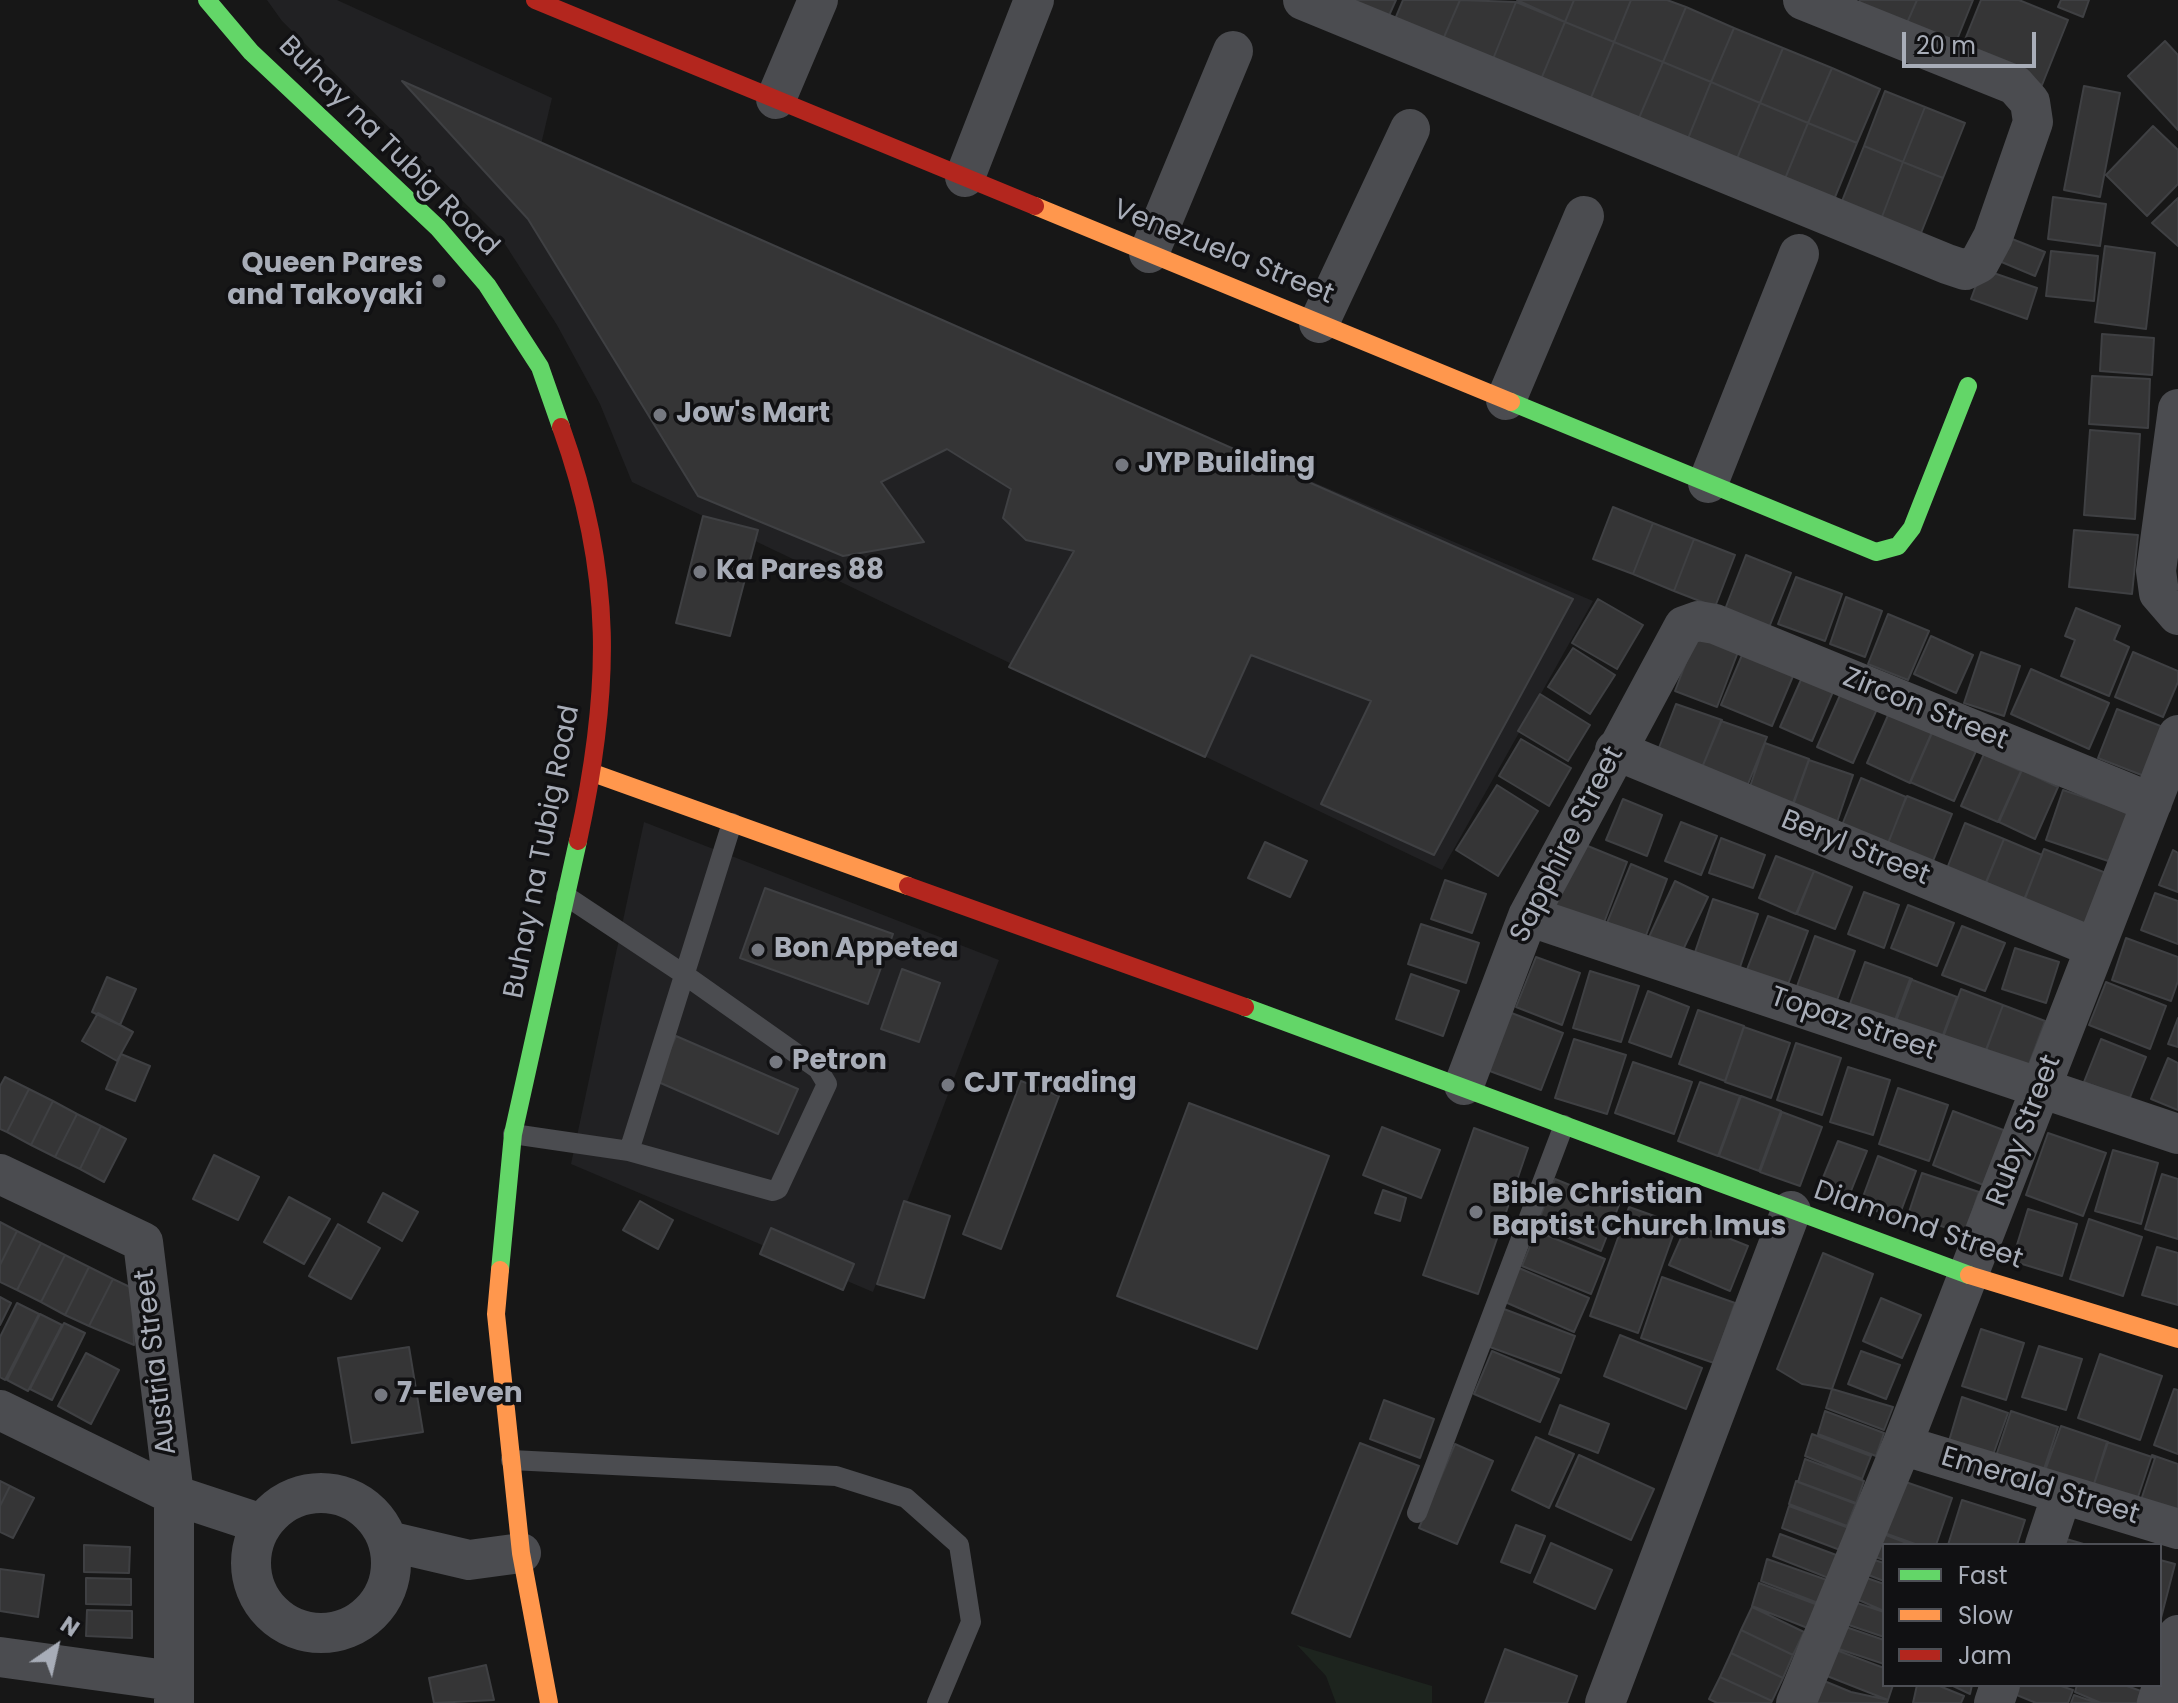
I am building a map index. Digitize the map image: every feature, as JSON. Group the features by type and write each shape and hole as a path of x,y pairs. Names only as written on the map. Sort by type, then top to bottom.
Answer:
{"street":[{"name":"Buhay na Tubig Road","path":"207,0 251,52 438,228 487,285 540,367 576,468 599,566 604,678 593,773 513,1134 496,1314 521,1553 549,1703"},
{"name":"Venezuela Street","path":"535,0 595,12 776,99 1857,545 1891,552 1904,543 1968,386"},
{"path":"776,99 818,0"},
{"path":"965,177 1034,0"},
{"path":"1303,0 1965,270 1979,263 1993,237 2033,122 2030,102 2015,85 1803,0"},
{"path":"1149,253 1233,51"},
{"path":"1319,323 1410,129"},
{"path":"1506,400 1584,216"},
{"path":"1708,483 1799,254"},
{"path":"2178,409 2156,571 2159,593 2178,615"},
{"name":"Sapphire Street","path":"1464,1085 1528,916 1675,637 1684,626 1698,621"},
{"name":"Zircon Street","path":"1698,621 1734,631 2152,803"},
{"name":"Ruby Street","path":"1796,1703 1902,1445 2178,735"},
{"name":"Beryl Street","path":"1615,750 2095,948"},
{"name":"Diamond Street","path":"593,773 1464,1085 1791,1211 1969,1275 2178,1339"},
{"name":"Topaz Street","path":"1528,916 2178,1134"},
{"name":"Austria Street","path":"0,1174 143,1242 174,1495"},
{"path":"1605,1703 1791,1211"},
{"path":"0,1410 174,1495 262,1524"},
{"name":"Emerald Street","path":"1902,1445 2178,1529"},
{"path":"310,1494 334,1494 357,1503 367,1511 388,1541 391,1564 388,1587 376,1608 358,1623 336,1632 312,1632 290,1625 271,1612 257,1592 251,1569 253,1545 262,1524 286,1502 310,1494"},
{"path":"2046,1543 2062,1494"},
{"path":"0,1657 174,1692 174,1495"},
{"path":"388,1541 469,1560 521,1553"},
{"path":"2162,1687 2178,1635"}],"lane":[{"path":"629,1151 732,823"},
{"path":"513,1134 629,1151 773,1191 778,1189 827,1084 818,1069 566,896"},
{"path":"1417,1513 1564,1125"},
{"path":"511,1460 836,1476 906,1498 959,1545 971,1622 937,1703"}],"shaded area":[{"name":"JYP Building","path":"267,0 337,0 552,98 539,153 1593,601 1442,870 632,482 600,404 557,325 503,241 282,21"},
{"name":"Petron","path":"644,822 999,960 873,1292 571,1164"},
{"path":"1297,1645 1432,1686 1432,1703 1336,1703 1326,1676"}],"building":[{"path":"1339,0 1396,0 1387,20"},
{"path":"1403,0 1460,0 1441,44 1393,24"},
{"path":"1460,0 1516,2 1491,64 1441,44"},
{"path":"1517,0 1574,0 1565,22"},
{"path":"1574,0 1631,0 1614,42 1565,22"},
{"path":"1631,0 1667,0 1686,7 1663,62 1614,42"},
{"path":"1860,0 1917,0 1903,32 1855,12"},
{"path":"1917,0 1973,0 1952,52 1903,32"},
{"path":"1981,0 2019,0 2068,20 2042,85 1960,52"},
{"path":"2061,0 2089,0 2083,17 2058,7"},
{"path":"1516,2 1565,22 1539,84 1491,64"},
{"path":"1686,7 1734,28 1711,82 1663,62"},
{"path":"1565,22 1614,42 1588,105 1539,84"},
{"path":"1734,28 1783,48 1760,103 1711,82"},
{"path":"2165,41 2178,55 2178,130 2128,76"},
{"path":"1614,42 1663,62 1636,125 1588,105"},
{"path":"1783,48 1832,68 1808,123 1760,103"},
{"path":"1663,62 1711,82 1685,146 1636,125"},
{"path":"1832,68 1880,89 1857,143 1808,123"},
{"name":"JYP Building","path":"402,81 1573,599 1434,855 1321,804 1371,701 1251,655 1205,757 1009,667 1074,551 1026,540 1003,518 1011,489 947,449 881,482 924,542 843,556 698,496 528,219"},
{"path":"1711,82 1760,103 1734,166 1685,146"},
{"path":"2084,86 2120,93 2100,197 2064,190"},
{"path":"1885,91 1925,107 1903,162 1864,146"},
{"path":"1760,103 1808,123 1782,186 1734,166"},
{"path":"1925,107 1965,123 1943,178 1903,162"},
{"path":"1808,123 1857,143 1831,207 1782,186"},
{"path":"2153,126 2178,150 2178,184 2147,216 2106,175"},
{"path":"1864,146 1903,162 1880,222 1840,206"},
{"path":"1903,162 1943,178 1919,238 1880,222"},
{"path":"2053,197 2106,204 2100,246 2048,239"},
{"path":"2178,198 2178,246 2152,223"},
{"path":"2002,235 2045,252 2035,276 1992,258"},
{"path":"2105,246 2155,253 2146,329 2095,322"},
{"path":"2051,251 2098,256 2094,301 2046,296"},
{"path":"1982,269 2037,288 2027,319 1971,299"},
{"path":"2102,334 2154,338 2152,375 2100,371"},
{"path":"2092,376 2150,379 2148,428 2089,424"},
{"path":"2090,430 2140,434 2135,519 2084,515"},
{"path":"1613,507 1653,523 1633,574 1593,559"},
{"path":"703,516 758,530 730,636 676,623"},
{"path":"1653,523 1694,539 1674,591 1633,574"},
{"path":"2074,530 2138,535 2132,594 2069,587"},
{"path":"1694,539 1735,555 1715,607 1674,591"},
{"path":"1746,555 1791,573 1768,630 1724,612"},
{"path":"1796,577 1842,594 1825,641 1778,624"},
{"path":"1846,597 1882,611 1865,657 1830,644"},
{"path":"1598,599 1643,625 1617,669 1572,643"},
{"path":"2076,608 2120,626 2114,640 2129,647 2109,696 2061,676 2075,640 2065,636"},
{"path":"1888,614 1929,631 1908,680 1868,664"},
{"path":"1696,636 1738,652 1717,707 1675,691"},
{"path":"1931,636 1973,655 1956,693 1914,674"},
{"path":"1573,648 1615,675 1590,714 1548,687"},
{"path":"1745,648 1796,669 1772,726 1721,705"},
{"path":"1981,652 2020,666 2004,716 1964,703"},
{"path":"2133,652 2178,671 2178,682 2163,717 2115,697"},
{"path":"2031,669 2109,703 2089,749 2011,714"},
{"path":"1804,673 1835,687 1812,741 1780,727"},
{"path":"1841,693 1877,709 1853,763 1817,747"},
{"path":"1540,694 1590,725 1568,761 1518,731"},
{"path":"1676,704 1722,720 1698,777 1655,758"},
{"path":"2117,709 2163,727 2144,776 2098,758"},
{"path":"1889,713 1932,733 1910,783 1867,763"},
{"path":"1721,721 1767,737 1744,794 1699,775"},
{"path":"1932,732 1976,751 1954,801 1910,782"},
{"path":"1521,739 1571,768 1549,806 1499,776"},
{"path":"1765,743 1809,759 1789,814 1746,798"},
{"path":"1984,754 2021,771 1998,822 1961,806"},
{"path":"1809,760 1853,775 1834,831 1790,814"},
{"path":"2022,770 2058,787 2035,839 1999,822"},
{"path":"1861,778 1906,797 1886,849 1840,830"},
{"path":"1497,785 1538,811 1498,876 1456,850"},
{"path":"2063,790 2134,814 2117,864 2046,840"},
{"path":"1907,796 1952,814 1931,866 1886,848"},
{"path":"1623,799 1662,815 1647,856 1606,840"},
{"path":"1681,822 1717,836 1701,875 1665,861"},
{"path":"1965,823 2004,839 1985,886 1946,871"},
{"path":"1721,838 1765,855 1753,888 1709,873"},
{"path":"2004,839 2042,855 2023,902 1984,887"},
{"path":"1265,842 1307,861 1290,897 1248,878"},
{"path":"1578,842 1627,862 1602,928 1552,908"},
{"path":"2044,849 2106,873 2085,926 2023,904"},
{"path":"2173,850 2178,853 2178,892 2159,885"},
{"path":"1776,856 1814,871 1796,914 1759,898"},
{"path":"1631,864 1667,879 1645,938 1607,923"},
{"path":"1814,871 1852,887 1835,929 1797,914"},
{"path":"1445,880 1486,894 1472,933 1431,919"},
{"path":"1675,881 1708,897 1682,952 1649,937"},
{"path":"765,888 893,934 868,1004 740,958"},
{"path":"1864,892 1899,905 1884,948 1848,934"},
{"path":"2155,893 2178,901 2178,944 2141,930"},
{"path":"1713,899 1758,914 1737,976 1692,961"},
{"path":"1908,905 1954,923 1937,966 1891,948"},
{"path":"1768,916 1808,931 1787,987 1746,972"},
{"path":"1421,924 1479,943 1466,983 1408,964"},
{"path":"1962,926 2005,943 1985,991 1942,975"},
{"path":"1815,936 1855,951 1836,1003 1796,989"},
{"path":"2126,938 2178,957 2178,981 2171,1001 2112,980"},
{"path":"2015,948 2059,962 2046,1003 2002,989"},
{"path":"1536,957 1580,973 1562,1025 1516,1007"},
{"path":"1865,962 1912,979 1892,1032 1846,1015"},
{"path":"902,969 940,983 919,1042 881,1029"},
{"path":"1590,971 1639,986 1621,1042 1573,1028"},
{"path":"1411,974 1459,991 1443,1036 1396,1019"},
{"path":"107,977 136,989 120,1025 92,1012"},
{"path":"1910,979 1957,997 1938,1048 1891,1031"},
{"path":"2106,982 2166,1006 2150,1049 2089,1025"},
{"path":"1961,989 2003,1005 1982,1060 1941,1043"},
{"path":"1648,991 1689,1007 1671,1057 1629,1042"},
{"path":"2003,1005 2045,1021 2025,1075 1983,1059"},
{"path":"1698,1010 1744,1026 1725,1081 1679,1064"},
{"path":"1509,1012 1563,1033 1541,1090 1487,1070"},
{"path":"98,1013 133,1032 117,1061 82,1041"},
{"path":"2178,1018 2178,1047 2168,1044"},
{"path":"1744,1027 1790,1043 1771,1098 1725,1082"},
{"path":"676,1036 798,1089 778,1134 656,1081"},
{"path":"1574,1039 1626,1055 1607,1114 1555,1098"},
{"path":"2101,1039 2146,1057 2129,1100 2084,1082"},
{"path":"1796,1043 1841,1058 1822,1115 1777,1100"},
{"path":"121,1054 150,1066 135,1101 106,1089"},
{"path":"2168,1058 2178,1063 2178,1110 2151,1099"},
{"path":"1633,1062 1692,1082 1674,1134 1615,1113"},
{"path":"1848,1067 1890,1080 1873,1135 1830,1122"},
{"path":"5,1077 29,1089 7,1132 0,1129 0,1086"},
{"path":"1021,1081 1059,1096 1001,1249 963,1234"},
{"path":"1700,1082 1740,1096 1718,1156 1678,1141"},
{"path":"1898,1088 1948,1105 1929,1161 1879,1144"},
{"path":"29,1089 53,1101 31,1145 7,1132"},
{"path":"1741,1096 1781,1111 1759,1171 1719,1156"},
{"path":"53,1101 77,1114 55,1157 31,1145"},
{"path":"1189,1103 1329,1156 1257,1349 1117,1296"},
{"path":"1953,1111 2006,1131 1986,1186 1933,1165"},
{"path":"1782,1112 1822,1127 1800,1186 1760,1172"},
{"path":"77,1114 101,1126 80,1169 55,1157"},
{"path":"101,1126 126,1139 104,1182 80,1169"},
{"path":"1382,1127 1440,1150 1421,1198 1363,1175"},
{"name":"Bible Christian Baptist Church Imus","path":"1474,1128 1528,1148 1478,1294 1423,1275"},
{"path":"2048,1133 2106,1153 2083,1216 2026,1195"},
{"path":"1838,1141 1867,1151 1849,1196 1820,1185"},
{"path":"2113,1150 2158,1163 2141,1224 2095,1211"},
{"path":"214,1155 259,1177 238,1220 193,1199"},
{"path":"1878,1156 1916,1171 1898,1219 1860,1205"},
{"path":"1922,1173 1979,1192 1965,1234 1908,1215"},
{"path":"2162,1174 2178,1179 2178,1239 2145,1229"},
{"path":"1555,1179 1619,1205 1601,1251 1537,1225"},
{"path":"1383,1190 1406,1198 1400,1221 1375,1213"},
{"path":"383,1193 418,1212 402,1241 368,1222"},
{"path":"289,1197 330,1219 304,1264 264,1242"},
{"path":"640,1201 673,1220 658,1249 623,1230"},
{"path":"904,1201 950,1216 924,1298 877,1284"},
{"path":"1629,1207 1677,1224 1638,1333 1590,1316"},
{"path":"2028,1209 2077,1224 2062,1276 2012,1261"},
{"path":"2089,1219 2142,1237 2123,1296 2070,1279"},
{"path":"0,1222 17,1231 0,1265"},
{"path":"1688,1222 1748,1246 1730,1291 1669,1265"},
{"path":"338,1224 380,1248 351,1299 309,1276"},
{"path":"771,1228 854,1264 843,1290 760,1254"},
{"path":"17,1231 41,1243 17,1290 0,1282 0,1265"},
{"path":"1536,1231 1605,1259 1591,1294 1522,1266"},
{"path":"41,1243 65,1255 41,1302 17,1290"},
{"path":"2157,1247 2178,1253 2178,1305 2142,1295"},
{"path":"1823,1253 1873,1274 1832,1389 1802,1384 1777,1369"},
{"path":"65,1255 89,1267 65,1315 41,1302"},
{"path":"89,1267 113,1279 89,1326 65,1315"},
{"path":"1519,1268 1589,1298 1574,1332 1505,1302"},
{"path":"1662,1277 1735,1303 1714,1363 1641,1338"},
{"path":"113,1279 132,1288 134,1345 89,1326"},
{"path":"0,1297 11,1303 0,1325"},
{"path":"1881,1298 1921,1315 1902,1358 1863,1341"},
{"path":"17,1303 39,1314 5,1380 0,1377 0,1337"},
{"path":"1504,1309 1575,1336 1561,1373 1490,1347"},
{"path":"40,1314 62,1325 28,1391 7,1380"},
{"path":"64,1323 85,1333 52,1400 30,1389"},
{"path":"1981,1329 2024,1343 2006,1400 1962,1386"},
{"path":"1620,1335 1702,1368 1686,1409 1604,1376"},
{"path":"2039,1346 2082,1359 2066,1410 2022,1397"},
{"name":"7-Eleven","path":"409,1347 423,1432 352,1443 338,1358"},
{"path":"1492,1351 1559,1379 1540,1422 1474,1394"},
{"path":"1861,1351 1900,1365 1886,1399 1848,1384"},
{"path":"86,1353 119,1370 91,1424 58,1406"},
{"path":"2100,1354 2162,1376 2140,1440 2078,1418"},
{"path":"1832,1389 1893,1407 1884,1430 1826,1408"},
{"path":"2174,1389 2178,1390 2178,1454 2154,1445"},
{"path":"1962,1397 2008,1413 1993,1455 1949,1441"},
{"path":"1384,1400 1434,1419 1420,1458 1370,1439"},
{"path":"1560,1405 1609,1424 1598,1453 1549,1434"},
{"path":"1825,1411 1884,1433 1876,1456 1818,1434"},
{"path":"2011,1411 2058,1427 2043,1472 1996,1456"},
{"path":"2061,1426 2108,1442 2093,1487 2045,1471"},
{"path":"1812,1434 1871,1456 1862,1479 1805,1456"},
{"path":"1536,1437 1574,1454 1549,1508 1512,1490"},
{"path":"2107,1442 2155,1458 2140,1503 2093,1487"},
{"path":"1360,1443 1419,1466 1350,1637 1292,1613"},
{"path":"1455,1444 1493,1461 1457,1544 1419,1528"},
{"path":"1579,1455 1654,1489 1631,1540 1556,1506"},
{"path":"2152,1455 2178,1464 2178,1514 2137,1500"},
{"path":"1805,1459 1864,1481 1856,1504 1798,1482"},
{"path":"1894,1478 1952,1498 1937,1543 1912,1543 1876,1530"},
{"path":"0,1481 10,1486 0,1506"},
{"path":"1796,1481 1856,1503 1847,1526 1789,1504"},
{"path":"10,1486 34,1498 13,1538 0,1532 0,1506"},
{"path":"1962,1500 2025,1520 2018,1543 1949,1543"},
{"path":"1789,1506 1849,1528 1840,1550 1782,1528"},
{"path":"1516,1525 1545,1536 1530,1573 1501,1562"},
{"path":"1878,1532 1907,1543 1882,1543 1882,1559 1869,1555"},
{"path":"1780,1534 1839,1556 1831,1579 1773,1556"},
{"path":"2056,1536 2080,1543 2054,1543"},
{"path":"1551,1543 1612,1570 1595,1609 1534,1582"},
{"path":"84,1545 130,1547 129,1573 84,1572"},
{"path":"1868,1558 1882,1562 1882,1580 1863,1573"},
{"path":"1767,1559 1827,1580 1818,1603 1761,1581"},
{"path":"2162,1561 2175,1564 2162,1614"},
{"path":"0,1569 44,1575 38,1617 0,1611"},
{"path":"1861,1576 1882,1583 1882,1610 1854,1598"},
{"path":"86,1578 131,1579 131,1605 86,1604"},
{"path":"1759,1583 1818,1605 1810,1629 1752,1606"},
{"path":"1851,1601 1882,1611 1882,1636 1843,1623"},
{"path":"1752,1607 1804,1632 1793,1655 1741,1630"},
{"path":"87,1610 132,1611 132,1638 86,1636"},
{"path":"1840,1625 1882,1639 1882,1663 1833,1647"},
{"path":"1741,1630 1793,1655 1783,1678 1731,1653"},
{"path":"1828,1647 1882,1667 1882,1687 1892,1687 1888,1700 1822,1674"},
{"path":"1505,1649 1577,1676 1567,1703 1485,1703"},
{"path":"1731,1653 1783,1678 1772,1701 1720,1677"},
{"path":"486,1665 494,1700 434,1703 429,1678"},
{"path":"1720,1677 1772,1701 1717,1703 1709,1699"},
{"path":"1817,1678 1851,1692 1888,1700 1887,1703 1810,1703"},
{"path":"1917,1687 1942,1687 1964,1696 1961,1703 1913,1703"},
{"path":"1955,1687 1972,1687 1970,1694"},
{"path":"2008,1687 2064,1687 2073,1690 2068,1703 2036,1703 2007,1691"},
{"path":"2076,1687 2130,1687 2141,1691 2137,1703 2101,1703 2075,1692"},
{"path":"2074,1695 2097,1703 2071,1703"}],"traffic: fast":[{"path":"207,0 251,52 438,228 487,285 540,367 561,427"},
{"path":"1511,402 1876,552 1898,546 1912,528 1968,386"},
{"path":"500,1270 513,1134 578,841"},
{"path":"1245,1007 1969,1275"}],"traffic: slow":[{"path":"1035,206 1511,402"},
{"path":"593,773 908,886"},
{"path":"500,1270 496,1314 521,1553 549,1703"},
{"path":"1969,1275 2178,1339"}],"traffic: jam":[{"path":"535,0 1035,206"},
{"path":"561,427 591,532 602,632 597,733 578,841"},
{"path":"908,886 1245,1007"}],"place":[{"name":"Queen Pares and Takoyaki","path":"439,281"},
{"name":"Jow's Mart","path":"660,415"},
{"name":"JYP Building","path":"1122,465"},
{"name":"Ka Pares 88","path":"700,572"},
{"name":"Bon Appetea","path":"758,950"},
{"name":"Petron","path":"776,1062"},
{"name":"CJT Trading","path":"948,1085"},
{"name":"Bible Christian Baptist Church Imus","path":"1476,1212"},
{"name":"7-Eleven","path":"381,1395"}]}
